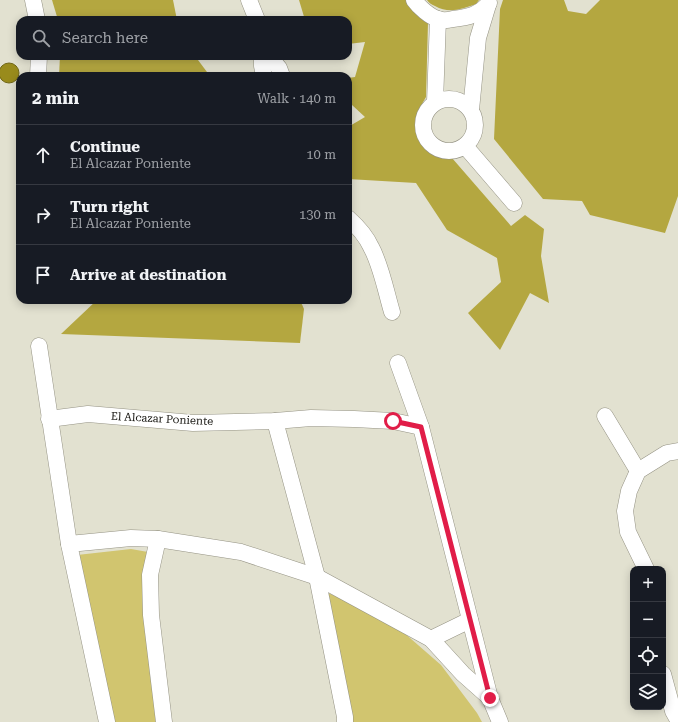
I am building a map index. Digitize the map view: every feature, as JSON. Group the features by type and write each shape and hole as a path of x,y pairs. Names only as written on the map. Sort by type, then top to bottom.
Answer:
{"street":[{"path":"33,0 36,16"},
{"path":"249,0 255,16"},
{"path":"414,0 427,13 438,19 446,20 467,17 478,13 490,2"},
{"path":"471,110 478,38 490,2"},
{"path":"435,102 438,19"},
{"path":"38,72 39,60"},
{"path":"262,60 263,72"},
{"path":"272,60 280,72"},
{"path":"444,99 454,99 464,103 471,110 475,118 475,127 473,136 465,146 454,151 442,150 432,145 425,135 423,123 426,111 435,102 444,99"},
{"path":"465,146 514,203"},
{"path":"352,222 361,231 371,246 378,262 392,312"},
{"path":"39,346 68,544 107,722"},
{"path":"398,363 421,427 490,698 500,722"},
{"name":"El Alcazar Poniente","path":"49,419 88,414 193,423 275,421 311,418 393,421 421,427"},
{"path":"605,416 638,471"},
{"path":"275,421 318,577 345,722"},
{"path":"645,566 628,532 625,511 629,491 638,471 666,453 678,451"},
{"path":"68,544 131,538 158,539 241,552 318,577 430,639 463,674 490,698"},
{"path":"158,539 150,575 151,615 164,722"},
{"path":"430,639 470,620"},
{"path":"666,683 676,713"}],"shaded area":[{"path":"52,0 173,0 176,16 57,16"},
{"path":"299,0 406,0 428,22 426,97 419,109 416,125 420,140 437,156 452,158 511,226 525,215 544,229 541,256 549,303 530,293 500,350 468,313 501,282 497,258 447,230 416,183 352,179 352,125 365,117 352,105 352,77 355,77 365,42 352,44 352,16 304,16"},
{"path":"427,0 479,0 476,4 461,9 445,10 431,4"},
{"path":"503,0 564,0 568,11 586,14 600,0 678,0 678,196 665,233 590,215 582,201 543,199 494,139 500,9"},
{"path":"60,60 198,60 207,72 59,72"},
{"path":"5,64 13,64 19,72 16,72 16,80 13,82 5,82 0,77 0,69"},
{"path":"93,304 302,304 304,309 300,343 61,334"},
{"path":"131,549 148,552 156,722 113,722 77,555"},
{"path":"321,590 387,618 441,665 482,722 349,722"}],"route":[{"path":"393,421 421,427 490,698"}]}
